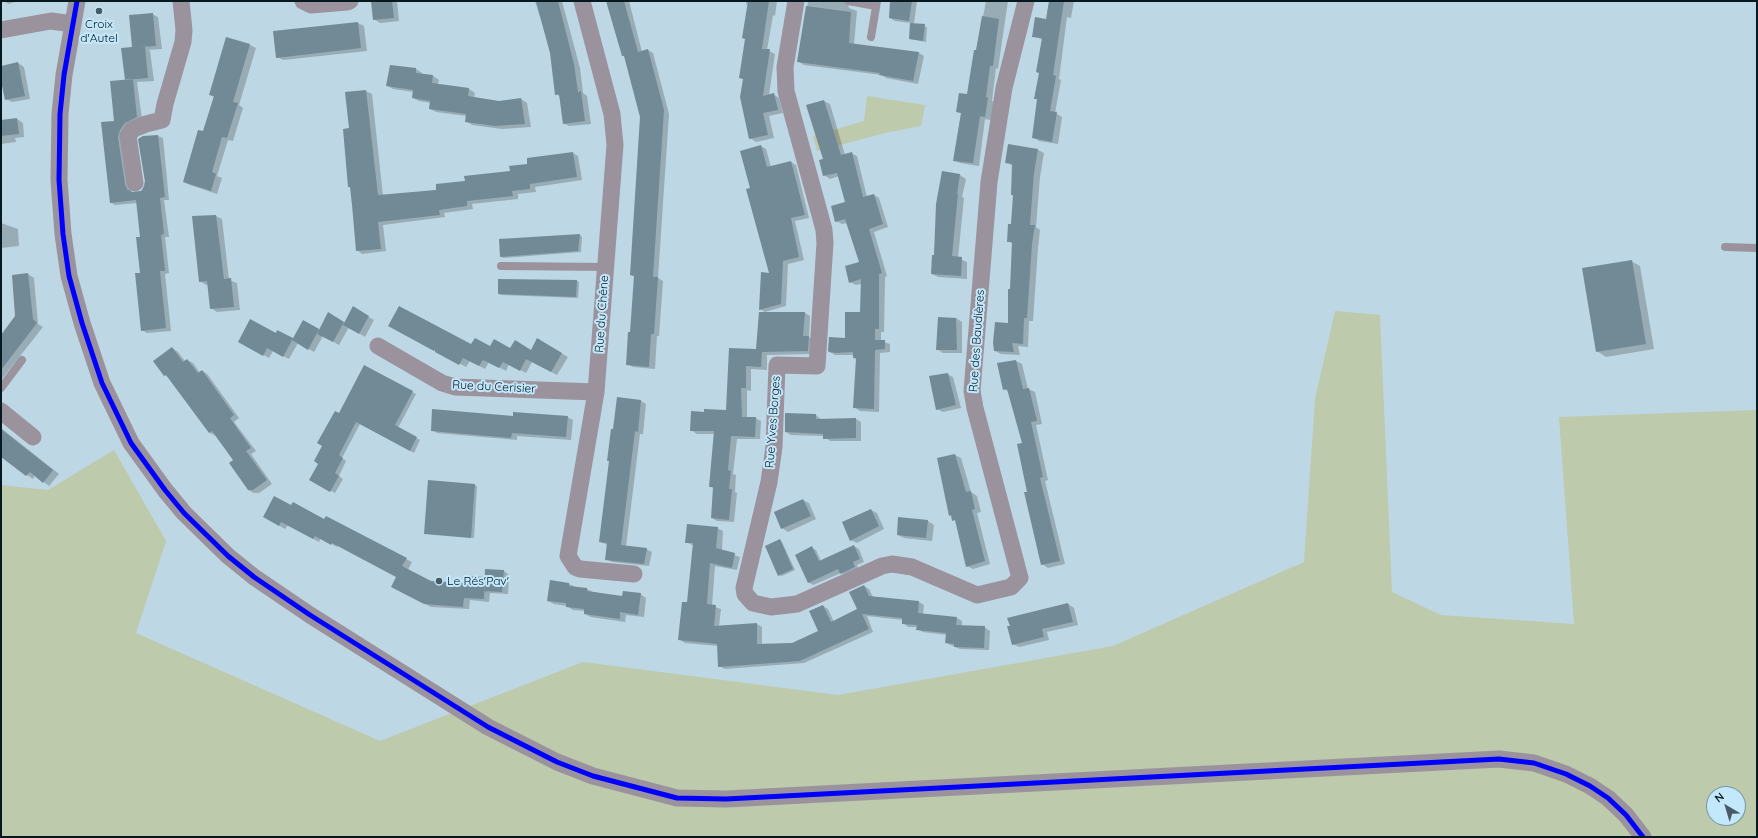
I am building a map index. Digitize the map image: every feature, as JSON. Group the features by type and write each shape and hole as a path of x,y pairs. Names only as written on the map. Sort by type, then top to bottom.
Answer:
{"street":[{"path":"78,1 64,75 60,114 59,180 63,234 69,276 82,323 102,383 131,443 184,513 228,556 254,577 310,615 488,727 550,759 593,776 677,798 726,799 1499,759 1534,763 1566,774 1590,786 1608,798 1626,815 1643,837"},
{"path":"135,183 128,136 133,130 146,124 162,120 164,104 183,42 184,30 181,1"},
{"path":"303,1 311,5 350,1"},
{"name":"Rue du Chêne","path":"582,1 608,95 614,127 615,146 596,392 568,556 574,567 580,569 634,574"},
{"name":"Rue Yves Borges","path":"796,1 785,76 786,91 824,230 825,242 817,366 777,364 774,447 771,468 745,580 745,594 753,603 760,605 771,607 797,604 882,566"},
{"name":"Rue des Baudières","path":"882,566 892,564 912,567 977,596 1011,587 1020,578 975,408 972,391 989,182 1004,88 1026,1"},
{"path":"1,30 51,21 73,24"},
{"name":"Rue du Cerisier","path":"378,346 442,383 456,387 596,392"},
{"path":"1,411 33,437"}],"lane":[{"path":"848,1 877,3 870,37"},
{"path":"1725,247 1757,248"},
{"path":"501,266 606,267"},
{"path":"1,388 22,360"}],"green space":[{"path":"867,96 925,105 921,126 885,133 817,151 813,136 864,121"},
{"path":"1335,311 1380,315 1392,592 1441,615 1574,624 1559,417 1757,410 1757,837 1,837 1,485 48,490 114,450 166,541 136,633 380,741 583,662 838,695 1113,646 1304,562 1315,399"}],"building":[{"path":"371,1 392,1 394,18 373,20"},
{"path":"536,1 558,1 574,64 578,92 581,91 585,121 563,124 559,94 555,95 550,53"},
{"path":"606,1 624,1 638,52 648,49 664,110 653,277 658,277 654,334 651,334 649,367 626,365 634,276 630,275 640,117 624,56 622,56"},
{"path":"748,1 769,1 762,49 770,49 763,96 774,93 778,110 763,113 768,135 749,139 740,97 743,79 739,78 745,39 742,38"},
{"path":"890,1 912,1 909,21 889,18"},
{"path":"1049,1 1064,1 1053,75 1056,76 1050,111 1057,112 1052,142 1032,138 1037,99 1034,99 1039,73 1036,72 1042,38 1032,37 1035,17 1046,19"},
{"path":"806,6 851,12 849,43 919,52 913,81 879,75 880,73 797,62"},
{"path":"153,13 156,46 139,47 145,47 148,78 125,80 121,48 132,47 129,15"},
{"path":"982,16 999,19 993,66 990,66 985,117 980,116 973,163 953,161 961,113 956,112 959,93 967,94 974,50 976,50"},
{"path":"358,22 361,48 276,58 273,31"},
{"path":"910,23 925,24 923,41 909,39"},
{"path":"226,37 250,44 233,102 238,103 227,138 222,137 212,172 216,174 211,191 183,182 198,130 203,131 214,96 209,95"},
{"path":"18,62 25,96 5,100 1,81 1,66"},
{"path":"390,65 416,68 416,73 433,75 432,83 469,88 468,96 499,101 521,98 525,124 495,126 465,122 466,114 429,109 430,101 412,98 413,90 386,86"},
{"path":"133,79 137,117 125,123 120,130 118,137 125,184 127,189 132,192 141,191 144,187 145,182 138,139 143,136 158,135 165,197 160,198 164,234 161,235 165,271 160,271 166,328 141,331 135,273 140,273 136,237 140,237 136,200 110,203 101,122 114,121 110,81"},
{"path":"366,90 378,195 436,190 436,184 465,181 464,176 510,171 509,166 527,164 527,158 573,152 577,177 530,184 530,189 512,191 513,196 467,201 467,206 439,210 440,215 378,222 381,249 356,251 343,129 349,128 345,92"},
{"path":"824,100 841,155 852,152 863,197 874,194 883,224 869,229 882,273 879,274 879,329 875,329 875,340 885,340 885,349 875,350 874,409 853,408 856,358 853,358 853,352 837,353 828,351 829,337 845,338 845,312 860,312 861,279 849,283 845,266 859,262 845,219 835,222 831,206 845,202 837,173 823,176 819,160 823,159 806,105"},
{"path":"17,118 19,134 1,136 1,120"},
{"path":"1008,144 1038,149 1034,173 1030,225 1035,225 1032,244 1027,318 1024,318 1023,344 1012,343 1014,352 994,351 993,343 995,322 1008,323 1008,289 1010,289 1012,242 1007,242 1008,224 1011,224 1013,195 1011,195 1012,164 1005,163"},
{"path":"761,145 767,167 791,161 805,215 791,218 799,257 783,261 781,304 759,310 761,272 769,273 746,189 750,188 740,151"},
{"path":"942,171 960,174 952,256 962,257 961,276 931,274 932,255 934,255 936,204"},
{"path":"216,215 224,279 231,278 234,307 210,309 207,281 199,282 192,216"},
{"path":"580,234 578,251 500,257 499,239"},
{"path":"1632,260 1646,344 1596,352 1582,268"},
{"path":"28,273 33,319 37,323 1,370 1,335 15,316 12,275"},
{"path":"498,279 577,280 576,297 498,294"},
{"path":"353,306 369,316 359,334 343,325"},
{"path":"399,306 471,344 475,338 490,346 494,339 510,348 515,340 531,350 537,338 562,353 551,372 526,359 520,371 503,362 499,368 483,360 479,366 463,358 459,365 435,352 435,350 434,351 388,326"},
{"path":"328,312 344,322 333,342 317,334"},
{"path":"759,312 805,312 803,336 809,336 808,351 762,352 761,367 746,366 746,388 741,388 742,417 756,417 755,437 731,436 728,470 731,471 729,489 732,489 729,520 711,518 713,487 709,487 714,431 690,431 691,411 704,412 704,409 726,410 729,348 756,349"},
{"path":"938,317 956,318 957,350 936,350"},
{"path":"250,319 276,333 277,330 293,338 283,357 267,348 263,356 238,342"},
{"path":"303,320 319,329 308,350 292,340"},
{"path":"172,347 183,362 187,359 198,373 202,370 234,415 230,418 251,448 246,451 267,480 253,490 248,490 229,463 233,460 212,431 209,433 166,375 164,376 153,361"},
{"path":"1016,360 1023,389 1029,388 1037,421 1031,422 1043,477 1040,478 1060,561 1041,565 1024,492 1027,492 1017,444 1022,443 1007,389 1003,390 997,363"},
{"path":"364,365 413,391 395,425 417,437 410,451 356,422 339,455 343,458 335,473 339,476 330,492 309,480 318,464 314,461 322,446 317,443 335,411 339,413"},
{"path":"948,373 956,405 936,410 929,376"},
{"path":"617,397 641,400 638,432 635,431 621,545 647,548 644,564 605,560 607,543 599,542 609,461 607,461"},
{"path":"432,409 513,416 513,412 568,416 566,437 512,433 511,438 431,431"},
{"path":"785,413 816,414 816,419 856,418 856,438 823,439 823,434 785,432"},
{"path":"1,429 53,470 43,483 30,472 26,476 1,457"},
{"path":"955,454 966,492 971,491 975,509 972,510 985,561 966,567 955,520 952,521 951,515 949,516 937,458"},
{"path":"428,480 475,484 471,538 424,534"},
{"path":"274,496 291,505 293,502 324,519 326,516 407,558 402,566 431,581 465,583 465,576 485,577 484,599 464,598 463,607 424,604 391,587 396,577 332,543 331,545 315,536 313,539 281,522 279,526 263,517"},
{"path":"803,499 811,516 781,529 774,512"},
{"path":"871,509 879,526 850,541 842,522"},
{"path":"898,517 928,520 926,538 897,535"},
{"path":"687,524 718,527 716,548 735,553 732,568 710,563 707,604 716,605 714,626 757,623 757,644 792,643 818,631 809,611 823,605 831,622 857,609 849,592 864,585 869,596 919,601 918,613 957,617 956,625 985,626 984,648 954,647 954,644 945,643 946,633 916,630 917,625 902,624 902,618 862,614 869,629 800,661 718,667 717,644 678,640 682,602 687,602 693,543 685,543"},
{"path":"780,539 793,569 778,576 765,546"},
{"path":"854,545 860,559 853,562 855,567 840,574 838,569 808,583 795,555 812,546 819,561"},
{"path":"485,569 504,570 502,592 484,591"},
{"path":"550,580 569,583 569,586 587,588 587,591 622,596 623,591 641,593 638,615 620,612 620,619 584,614 584,609 566,607 566,603 547,601"},
{"path":"1068,603 1073,622 1042,629 1044,637 1012,645 1007,626 1010,626 1007,618"}],"transit line":[{"path":"77,1 64,75 60,114 59,180 63,234 69,276 82,323 102,383 131,443 165,490 184,513 228,556 254,577 310,615 488,727 557,762 593,776 677,798 726,799 1499,759 1534,763 1566,774 1590,786 1608,798 1626,815 1643,837"}],"place":[{"name":"Croix d'Autel","path":"99,11"},
{"name":"Le Rés'Pav'","path":"439,581"}]}
